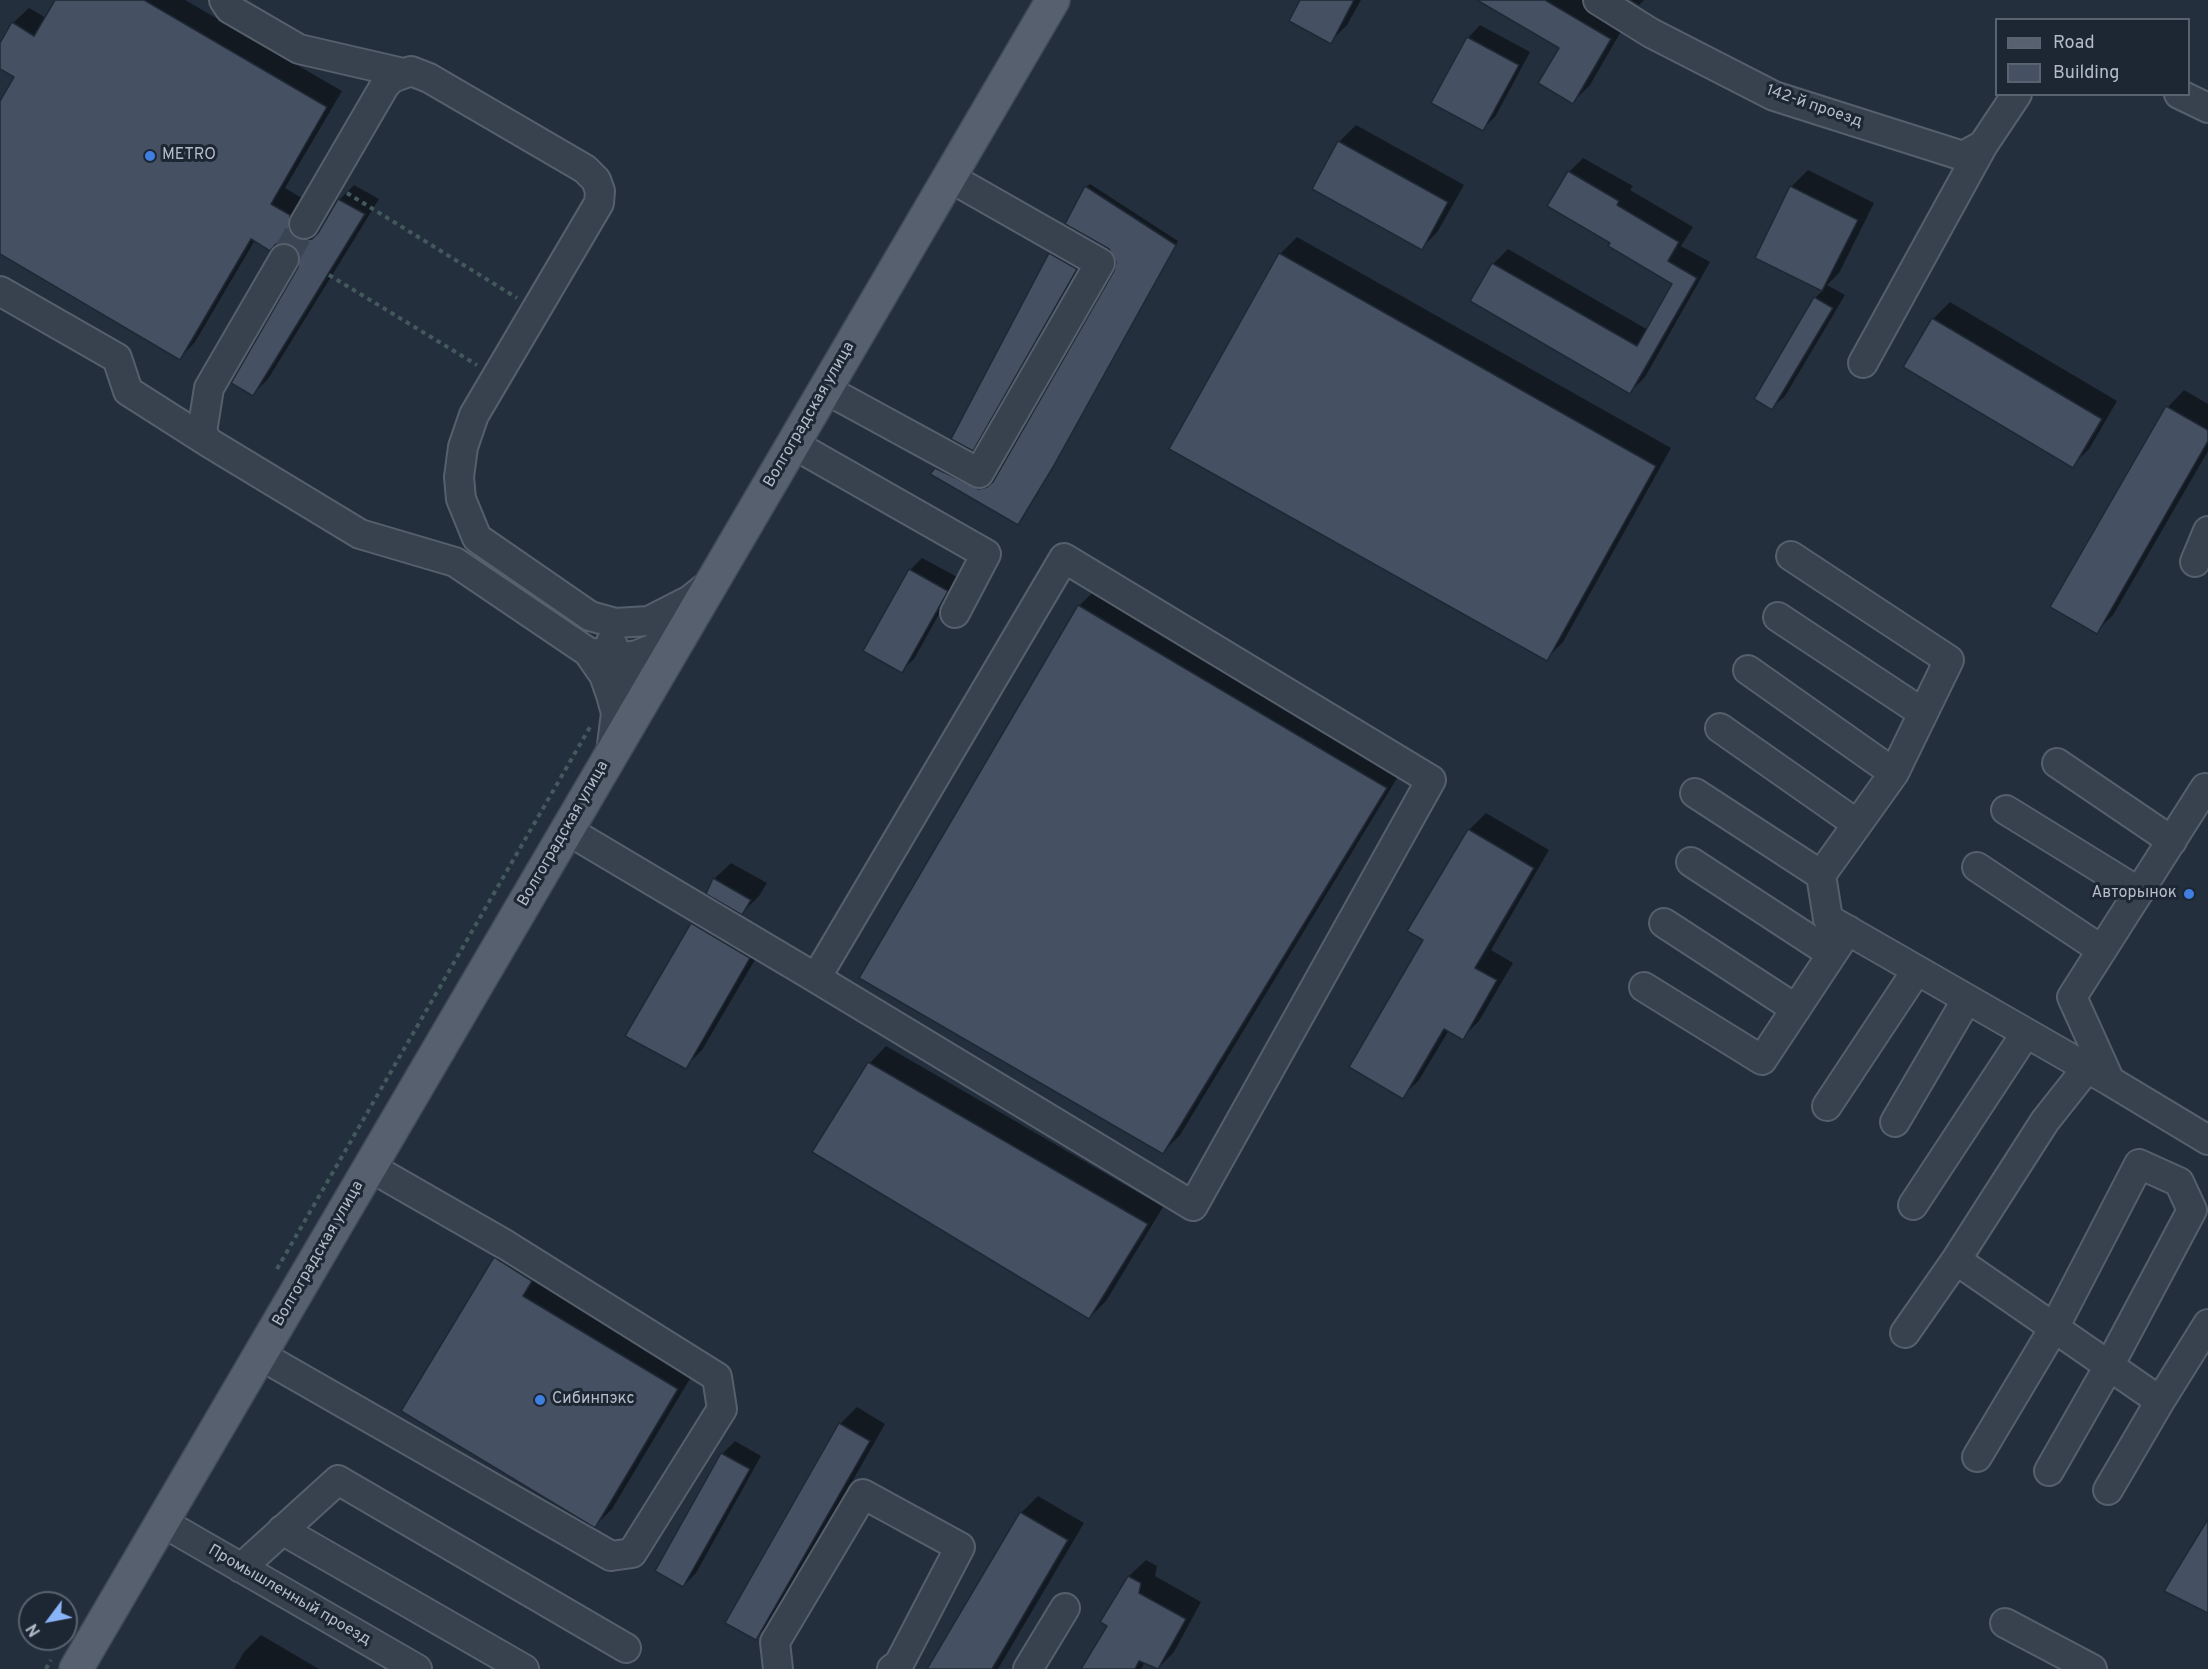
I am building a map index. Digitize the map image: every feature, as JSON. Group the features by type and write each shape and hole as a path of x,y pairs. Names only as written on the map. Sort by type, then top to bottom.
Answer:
{"main road":[{"name":"Волгоградская улица","path":"76,1669 1053,0"}],"lane":[{"path":"224,0 230,9 299,49 403,73"},
{"name":"142-й проезд","path":"1598,0 1652,33 1774,96 1963,156 1983,145"},
{"path":"304,224 385,85 403,73 411,71 429,78 585,169 596,180 600,191 600,203 474,416 463,447 459,477 461,500 477,538 590,616 609,637 629,676 635,713"},
{"path":"1863,363 1983,145 2016,96"},
{"path":"2183,96 2208,108"},
{"path":"825,389 979,473 1100,263 949,177"},
{"path":"208,442 202,432 202,422 209,387 284,259"},
{"path":"0,291 117,358 128,391 208,442 360,534 455,562 588,652 603,675 616,713 610,756"},
{"path":"793,444 986,554 955,613"},
{"path":"2195,562 2208,531"},
{"path":"1791,556 1949,660 1894,772 1821,875 1828,919 2208,1140"},
{"path":"567,830 1193,1206 1431,780 1064,558 816,978"},
{"path":"590,616 615,623 649,621 690,600 711,583"},
{"path":"588,652 619,658 652,650 671,638 693,615"},
{"path":"1778,617 1923,713"},
{"path":"1748,670 1894,772"},
{"path":"1720,728 1857,824"},
{"path":"2057,762 2172,841"},
{"path":"2098,1075 2072,997 2205,788"},
{"path":"1695,793 1821,875"},
{"path":"2006,810 2139,892"},
{"path":"1691,862 1832,954"},
{"path":"1977,867 2102,950"},
{"path":"1664,923 1796,1009"},
{"path":"1644,987 1762,1060 1848,930"},
{"path":"1827,1106 1917,970"},
{"path":"1895,1122 1967,999"},
{"path":"1913,1205 2026,1033"},
{"path":"1905,1333 1956,1260 2045,1120 2098,1075"},
{"path":"1977,1457 2054,1328 2139,1164 2179,1182 2192,1210 2109,1366 2049,1471"},
{"path":"260,1355 611,1556 632,1553 722,1409 717,1377 506,1245 370,1167"},
{"path":"1956,1260 2160,1401"},
{"path":"2108,1490 2208,1324"},
{"path":"241,1568 338,1480 626,1648"},
{"path":"778,1669 774,1642 863,1494 960,1547 899,1664 892,1669"},
{"name":"Промышленный проезд","path":"162,1522 417,1669"},
{"path":"282,1530 524,1669"},
{"path":"1028,1669 1065,1608"},
{"path":"2006,1623 2092,1669"}],"path":[{"path":"329,182 536,310"},
{"path":"329,275 496,377"},
{"path":"274,1274 593,722"}],"building":[{"name":"METRO","path":"55,0 144,0 327,107 271,204 290,215 289,232 295,238 303,240 312,239 318,233 338,199 365,214 253,396 231,383 298,267 299,251 292,245 276,244 270,251 251,239 180,360 0,254 0,101 14,77 0,69 0,43 12,22 34,36"},
{"path":"1300,0 1354,0 1331,44 1289,21"},
{"path":"1477,0 1545,0 1611,39 1573,104 1538,83 1559,48"},
{"path":"1467,37 1519,65 1483,131 1431,103"},
{"path":"1338,141 1448,202 1422,250 1312,189"},
{"path":"1568,171 1619,201 1617,205 1679,242 1668,261 1697,278 1630,394 1470,301 1492,263 1637,346 1672,284 1608,246 1610,243 1547,206"},
{"path":"1085,186 1176,245 1053,467 1018,525 930,474 935,468 979,489 993,482 1114,271 1116,262 1109,249 1065,224"},
{"path":"1790,186 1858,220 1822,291 1755,258"},
{"path":"1049,253 1077,269 973,451 951,439"},
{"path":"1279,253 1656,466 1547,661 1169,449"},
{"path":"1814,297 1833,308 1772,410 1754,399"},
{"path":"1932,318 2102,419 2073,468 1903,367"},
{"path":"2166,406 2208,430 2208,441 2097,634 2050,607"},
{"path":"909,569 948,591 902,673 863,651"},
{"path":"1078,605 1387,788 1163,1154 859,978"},
{"path":"1468,829 1534,868 1475,968 1497,980 1463,1040 1444,1029 1403,1099 1349,1067 1423,940 1407,931"},
{"path":"713,878 751,900 742,915 706,894"},
{"path":"691,923 750,958 686,1069 625,1036"},
{"path":"868,1062 1148,1224 1089,1319 812,1152"},
{"name":"Сибинпэкс","path":"494,1257 532,1281 523,1296 678,1389 595,1528 401,1411"},
{"path":"839,1423 870,1441 756,1640 725,1623"},
{"path":"721,1453 750,1469 683,1587 655,1571"},
{"path":"1020,1512 1068,1540 992,1669 927,1669"},
{"path":"2208,1519 2208,1613 2164,1591"},
{"path":"1128,1576 1141,1583 1139,1593 1186,1619 1158,1669 1139,1661 1135,1669 1081,1669 1107,1626 1100,1622"}],"tunnel":[{"path":"284,259 304,224"}],"place":[{"name":"METRO","path":"150,156"},
{"name":"Авторынок","path":"2189,894"},
{"name":"Сибинпэкс","path":"540,1400"}]}
